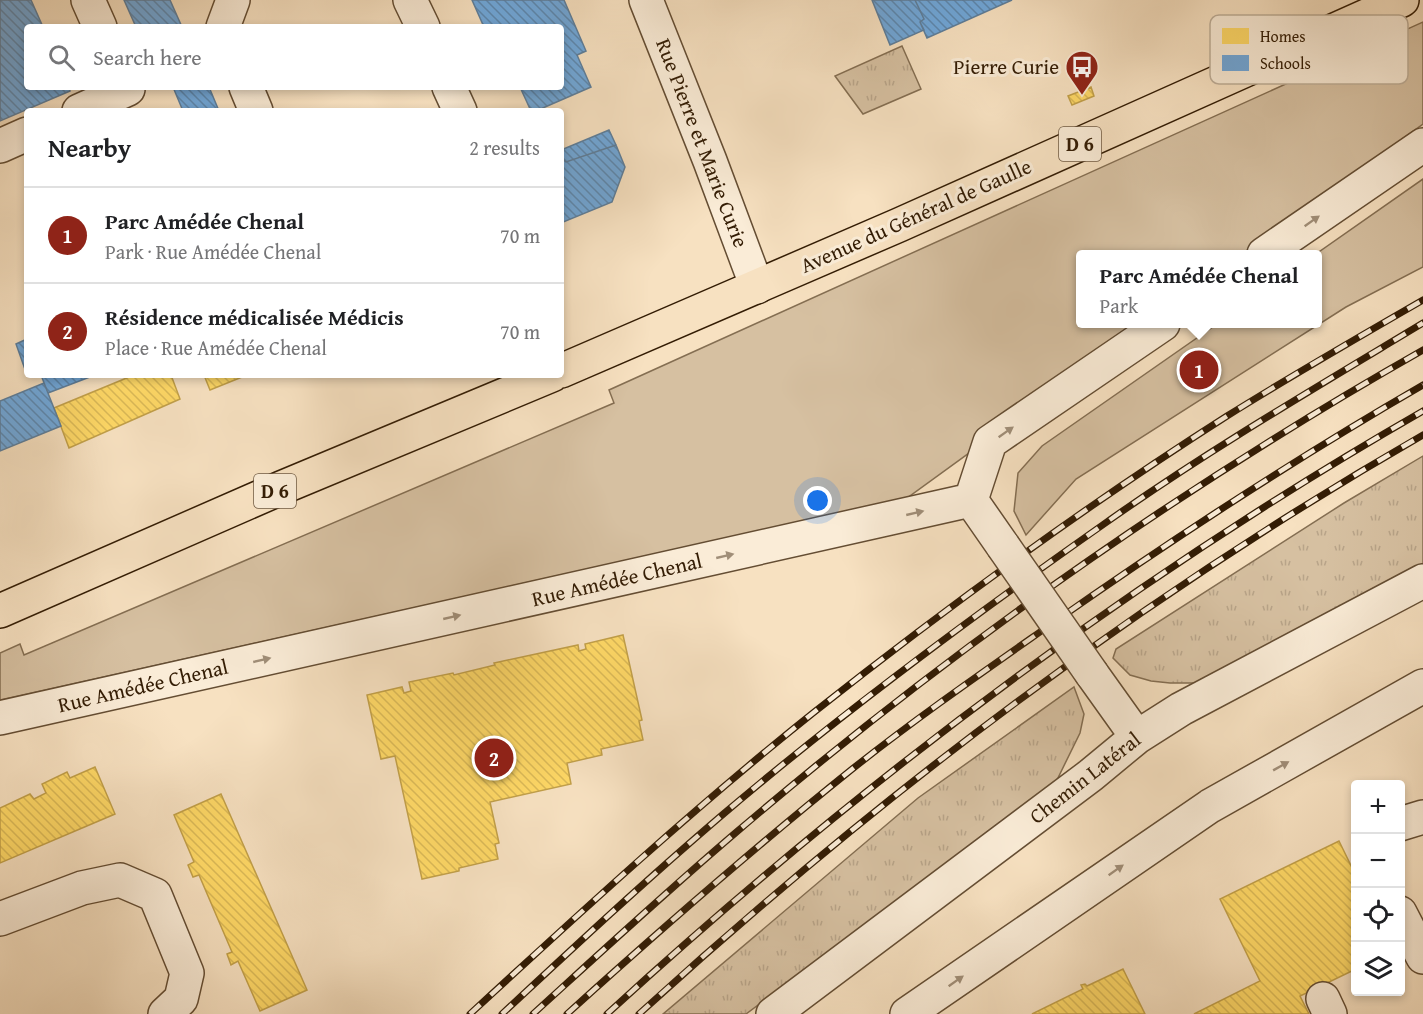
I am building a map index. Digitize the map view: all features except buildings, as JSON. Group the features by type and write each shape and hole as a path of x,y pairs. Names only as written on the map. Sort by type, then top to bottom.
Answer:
{"main road":[{"name":"Avenue du Général de Gaulle","path":"1368,15 1402,0"},
{"name":"Avenue du Général de Gaulle","path":"564,370 757,287 1213,84"},
{"name":"D 6","path":"0,611 281,488 545,378"}],"street":[{"path":"88,0 99,24"},
{"path":"224,24 233,0"},
{"path":"411,0 422,24"},
{"name":"Rue Pierre et Marie Curie","path":"646,0 757,287"},
{"path":"86,108 126,90"},
{"path":"247,90 255,108"},
{"path":"450,90 459,108"},
{"path":"0,146 24,135"},
{"path":"1271,250 1423,145"},
{"path":"1137,737 971,500 990,442 1157,328"},
{"name":"Rue Amédée Chenal","path":"0,718 971,500"},
{"name":"Chemin Latéral","path":"773,1014 1091,775 1137,737 1181,709 1423,581"},
{"path":"907,1014 1210,806 1423,686"},
{"path":"1405,823 1423,817"},
{"path":"0,919 82,888 120,880 155,895 187,973 181,999 165,1014"},
{"path":"1405,921 1423,957"}],"green space":[{"path":"1423,22 1423,124 1248,250 1076,250 1076,328 1141,328 907,498 0,700 0,653 20,644 24,655 614,403 609,390 1286,84 1408,84 1408,29"},
{"path":"902,46 921,89 863,114 835,76"},
{"path":"1423,179 1423,267 1346,307 1322,322 1322,250"},
{"path":"1211,328 1313,328 1076,479 1026,535 1014,511 1018,473 1042,446"},
{"path":"1423,456 1423,564 1211,683 1151,681 1130,675 1113,658 1116,649 1344,503"},
{"path":"1074,687 1084,714 1080,733 1054,786 746,1014 663,1014 918,798"}],"railway":[{"path":"470,1014 725,786 813,713 914,635 1068,522 1227,416 1423,300"},
{"path":"502,1014 721,816 814,739 909,666 1143,497 1262,420 1423,323"},
{"path":"533,1014 657,901 814,767 981,638 1153,516 1332,403 1423,350"},
{"path":"567,1014 779,829 924,714 1187,531 1423,385"},
{"path":"607,1014 799,847 998,690 1207,544 1314,476 1423,411"},
{"path":"639,1014 823,854 1015,703 1215,563 1318,497 1423,435"}],"place":[{"name":"Pierre Curie","path":"1082,96"},
{"name":"Parc Amédée Chenal","path":"1199,370"},
{"name":"Résidence médicalisée Médicis","path":"494,758"}]}
